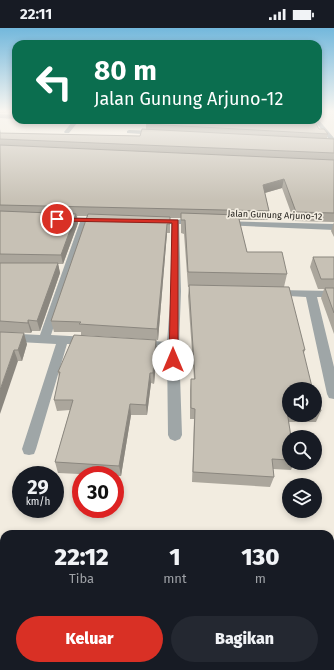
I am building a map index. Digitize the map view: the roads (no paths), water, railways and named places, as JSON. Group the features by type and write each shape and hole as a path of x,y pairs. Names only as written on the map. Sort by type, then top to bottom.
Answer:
{"street":[{"path":"327,143 334,143"},
{"path":"54,219 108,220"},
{"path":"44,339 64,269 85,220"},
{"name":"Jalan Gunung Arjuno-12","path":"145,221 334,227"},
{"path":"175,222 180,291 173,346 175,435"},
{"path":"263,293 334,294"},
{"path":"311,294 334,394"},
{"path":"0,337 102,342"},
{"path":"29,449 63,339"},
{"path":"126,343 173,346"}]}
